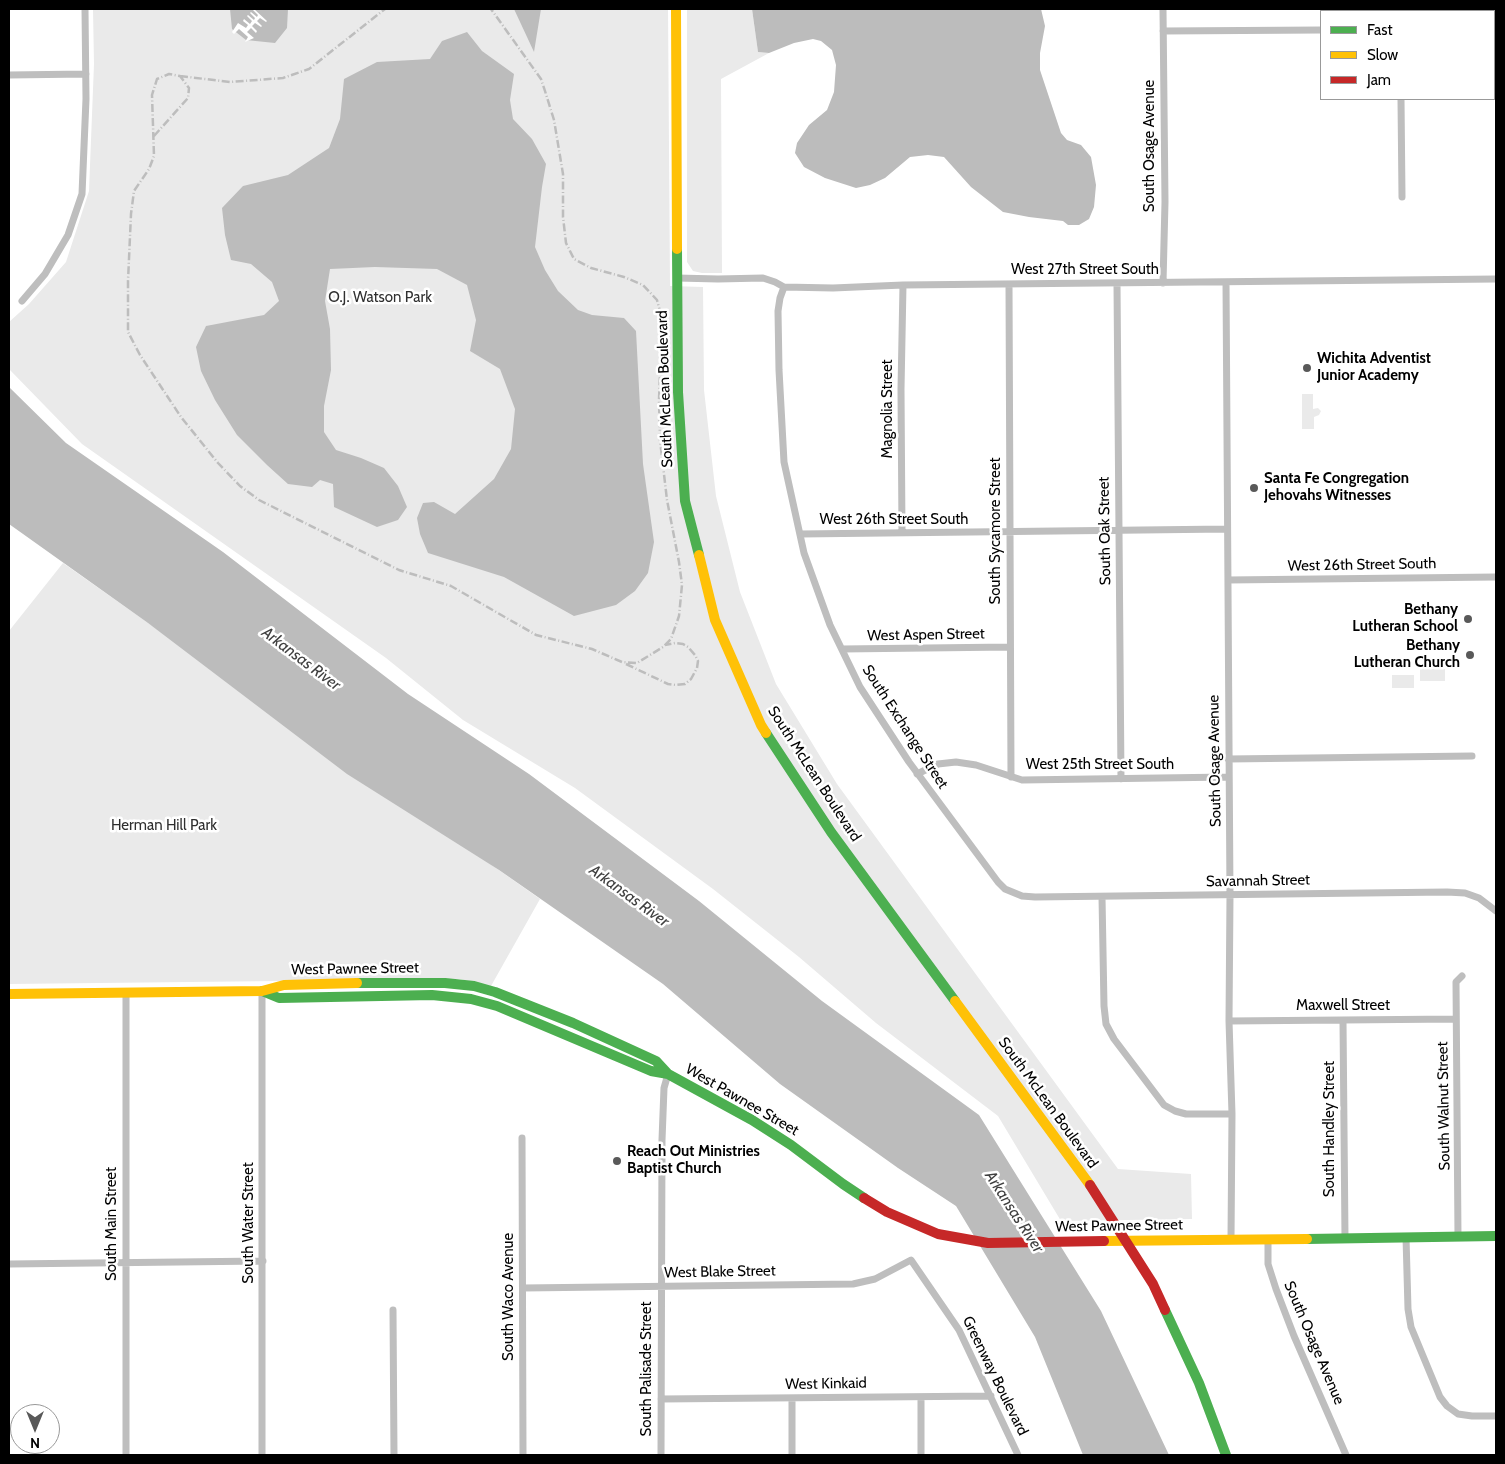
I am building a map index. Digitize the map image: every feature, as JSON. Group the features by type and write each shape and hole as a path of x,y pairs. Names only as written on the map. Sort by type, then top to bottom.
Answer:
{"main road":[{"name":"South McLean Boulevard","path":"676,9 678,392 685,501 715,620 761,725 832,832 1091,1186 1153,1284 1199,1383 1226,1455"},
{"name":"West Pawnee Street","path":"9,994 262,992 284,984 399,982 474,986 573,1023 656,1061 668,1074 752,1120 791,1145 843,1184 887,1212 938,1234 988,1243 1085,1240 1496,1236"}],"street":[{"path":"22,301 45,274 68,235 82,194 86,74 85,9"},
{"name":"South Osage Avenue","path":"1163,9 1165,202 1163,283"},
{"path":"1163,31 1320,30"},
{"path":"9,75 86,74"},
{"path":"1401,100 1402,197"},
{"name":"West 27th Street South","path":"677,278 763,278 784,287 833,288 903,285 1496,279"},
{"name":"South Osage Avenue","path":"1226,282 1230,895 1229,1021 1232,1114 1231,1240"},
{"name":"South Sycamore Street","path":"1009,284 1011,777"},
{"name":"South Oak Street","path":"1117,284 1121,779"},
{"name":"Magnolia Street","path":"902,534 901,389 903,285"},
{"name":"South Exchange Street","path":"784,287 778,311 778,370 784,462 804,553 830,625 860,686 918,774 998,882 1005,889 1015,894"},
{"name":"West 26th Street South","path":"800,534 1227,529"},
{"name":"West 26th Street South","path":"1228,580 1496,577"},
{"name":"West Aspen Street","path":"842,649 1010,647"},
{"path":"1228,759 1472,756"},
{"name":"West 25th Street South","path":"918,774 938,764 956,762 976,765 1011,777 1032,780 1228,777"},
{"name":"Savannah Street","path":"1015,894 1028,897 1102,897 1457,892 1479,898 1496,911"},
{"path":"1102,897 1104,1006 1106,1024 1114,1039 1164,1105 1186,1114 1232,1114"},
{"name":"South Walnut Street","path":"1458,1237 1456,982 1462,976"},
{"name":"South Water Street","path":"262,992 262,1455"},
{"name":"South Main Street","path":"126,993 126,1455"},
{"name":"Maxwell Street","path":"1229,1021 1456,1019"},
{"name":"South Handley Street","path":"1343,1020 1345,1238"},
{"name":"South Palisade Street","path":"661,1455 662,1140 664,1088 668,1074"},
{"name":"South Waco Avenue","path":"522,1138 523,1455"},
{"path":"1406,1237 1408,1309 1411,1327 1440,1397 1447,1406 1458,1414 1496,1416"},
{"name":"South Osage Avenue","path":"1268,1239 1268,1264 1276,1289 1294,1336 1346,1455"},
{"name":"West Blake Street","path":"523,1288 853,1284 875,1279 911,1260"},
{"name":"Greenway Boulevard","path":"911,1260 959,1330 1018,1455"},
{"path":"9,1264 263,1261"},
{"path":"393,1310 394,1455"},
{"name":"West Kinkaid","path":"661,1399 991,1396"},
{"path":"921,1397 921,1455"},
{"path":"792,1398 792,1455"}],"green space":[{"name":"O.J. Watson Park","path":"93,9 668,9 670,286 703,287 704,390 716,496 740,592 776,684 837,784 1118,1169 1191,1174 1192,1219 1061,1221 998,1116 876,1023 799,957 713,889 575,788 463,720 386,658 82,444 9,369 9,322 29,304 66,262 89,191 94,64"},
{"path":"687,9 752,9 758,52 769,53 721,79 722,273 693,271 687,262"},
{"path":"1302,394 1313,394 1313,409 1318,408 1321,411 1319,415 1314,417 1314,429 1302,429"},
{"name":"Herman Hill Park","path":"63,563 540,899 491,986 460,979 9,984 9,631"},
{"path":"1420,667 1445,667 1445,681 1420,681"},
{"path":"1392,675 1414,675 1414,688 1392,688"}],"water":[{"path":"230,9 288,9 287,28 275,43 246,40 232,29"},
{"path":"514,9 541,9 534,52"},
{"path":"752,9 1041,9 1045,26 1040,53 1040,70 1061,133 1067,140 1081,145 1091,157 1096,185 1094,207 1089,219 1079,225 1068,225 1063,221 1003,212 971,187 944,157 928,155 910,157 885,178 870,185 856,188 825,178 804,167 795,153 797,143 809,125 827,110 834,92 836,65 832,50 821,41 813,39 794,43 769,53 758,52"},
{"path":"467,32 482,51 514,74 510,100 513,119 532,139 546,164 535,247 545,270 558,291 578,310 592,315 624,318 636,331 643,464 654,542 648,573 635,591 616,605 574,616 504,577 428,553 420,534 417,518 423,503 434,502 455,514 494,479 511,449 515,409 500,369 470,351 476,320 467,285 437,269 375,267 330,269 325,301 330,329 331,370 324,406 324,432 336,450 384,468 398,486 407,507 398,520 377,527 334,507 333,484 320,480 312,487 288,484 267,465 237,435 215,400 201,371 196,347 206,326 264,315 279,301 272,282 251,264 231,260 225,235 222,208 243,186 288,175 329,148 340,119 344,79 377,62 430,59 442,41"},
{"name":"Arkansas River","path":"9,387 66,443 223,552 408,694 529,774 699,901 822,1001 979,1115 1101,1311 1169,1455 1083,1455 1035,1337 956,1206 898,1168 780,1084 663,984 499,870 347,774 148,623 9,524"}],"pier":[{"path":"254,9 267,21 260,18 257,21 262,26 255,23 252,26 257,31 256,33 251,28 247,32 254,38 245,42 248,37 239,29 234,34 232,32 238,23 246,28 248,25 243,21 244,19 250,24 252,21 248,15 254,20 255,18 251,12 257,17 258,15"}],"railway":[{"path":"180,76 230,82 283,78 309,69 385,9"},
{"path":"154,136 188,98 189,88 180,76 169,74 157,79 152,95 154,156 149,169 134,191 131,214 128,332 140,355 181,417 218,463 240,486 259,500 399,570 451,586 536,635 592,649 622,662 637,663 663,647 671,639 679,616 682,585 667,500 660,440 659,400 662,319 657,300 643,285 624,277 591,268 574,259 566,243 563,217 563,174 554,120 545,91 541,79 491,9"},
{"path":"626,664 668,684 685,684 691,679 697,668 698,661 695,655 683,644 665,645"}],"traffic: fast":[{"path":"677,249 678,392 685,501 699,555"},
{"path":"766,733 831,832 955,1001"},
{"path":"357,983 445,983 474,986 495,992 573,1023 656,1061 668,1074"},
{"path":"262,991 279,998 432,995 471,999 497,1006 651,1071 668,1074 752,1120 791,1145 864,1198"},
{"path":"1307,1239 1496,1236"},
{"path":"1165,1310 1199,1383 1226,1455"}],"traffic: slow":[{"path":"676,9 677,249"},
{"path":"699,555 715,620 766,733"},
{"path":"9,994 262,991 284,985 357,983"},
{"path":"955,1001 1090,1185"},
{"path":"1104,1241 1307,1239"}],"traffic: jam":[{"path":"1090,1185 1153,1284 1165,1310"},
{"path":"864,1198 887,1212 938,1234 988,1243 1104,1241"}],"place":[{"name":"Wichita Adventist Junior Academy","path":"1307,368"},
{"name":"Santa Fe Congregation Jehovahs Witnesses","path":"1254,488"},
{"name":"Bethany Lutheran School","path":"1468,619"},
{"name":"Bethany Lutheran Church","path":"1470,655"},
{"name":"Reach Out Ministries Baptist Church","path":"617,1161"}]}
